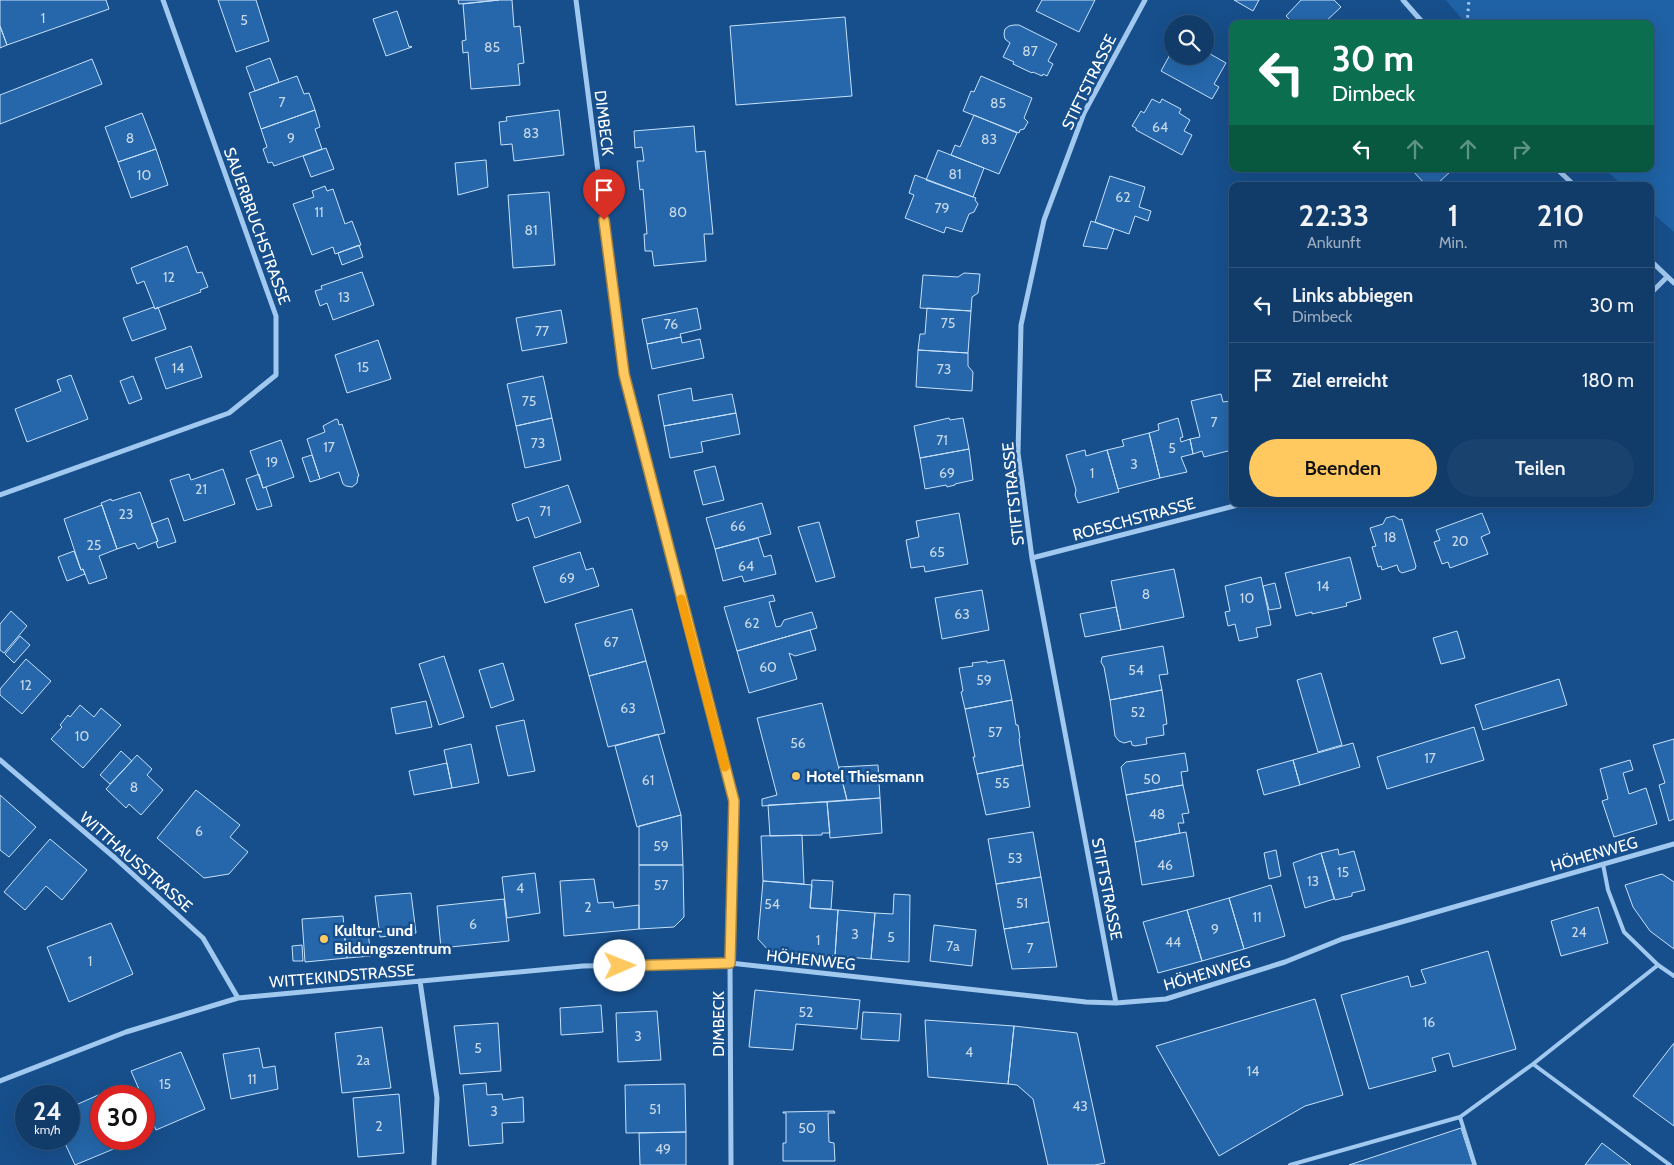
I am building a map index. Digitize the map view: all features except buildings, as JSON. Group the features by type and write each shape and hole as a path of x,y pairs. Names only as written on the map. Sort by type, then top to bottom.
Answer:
{"street":[{"name":"SAUERBRUCHSTRASSE","path":"0,495 229,413 276,375 276,316 163,0"},
{"name":"DIMBECK","path":"576,0 624,374 734,801 730,963 731,1165"},
{"name":"STIFTSTRASSE","path":"1116,1003 1032,558 1018,453 1021,325 1044,220 1084,113 1145,0"},
{"path":"1403,0 1420,20"},
{"path":"1560,172 1571,182"},
{"path":"1654,264 1674,283"},
{"path":"1654,290 1667,277"},
{"name":"ROESCHSTRASSE","path":"1032,558 1230,507"},
{"name":"WITTHAUSSTRASSE","path":"0,760 116,858 203,938 238,998"},
{"name":"HÖHENWEG","path":"730,963 1076,1001 1116,1003 1166,999 1285,962 1342,939 1674,844"},
{"name":"WITTEKINDSTRASSE","path":"0,1081 126,1032 238,998 583,966 730,963"},
{"path":"420,981 437,1098 434,1165"}],"lane":[{"path":"1603,864 1608,890 1624,932 1658,965 1674,976"},
{"path":"1290,1165 1460,1116 1533,1064 1658,965"},
{"path":"1533,1064 1670,1165"},
{"path":"1460,1116 1475,1165"}],"path":[{"path":"1468,20 1469,0"}],"shaded area":[{"path":"1446,0 1674,0 1674,232 1654,214 1654,182 1619,182 1608,172 1654,172 1654,20 1463,20"}],"slow traffic":[{"path":"681,599 725,767"}],"place":[{"name":"Hotel Thiesmann","path":"796,776"},
{"name":"Kultur- und Bildungszentrum","path":"324,939"}],"route":[{"path":"604,220 624,374 734,801 730,963 620,966"}]}
